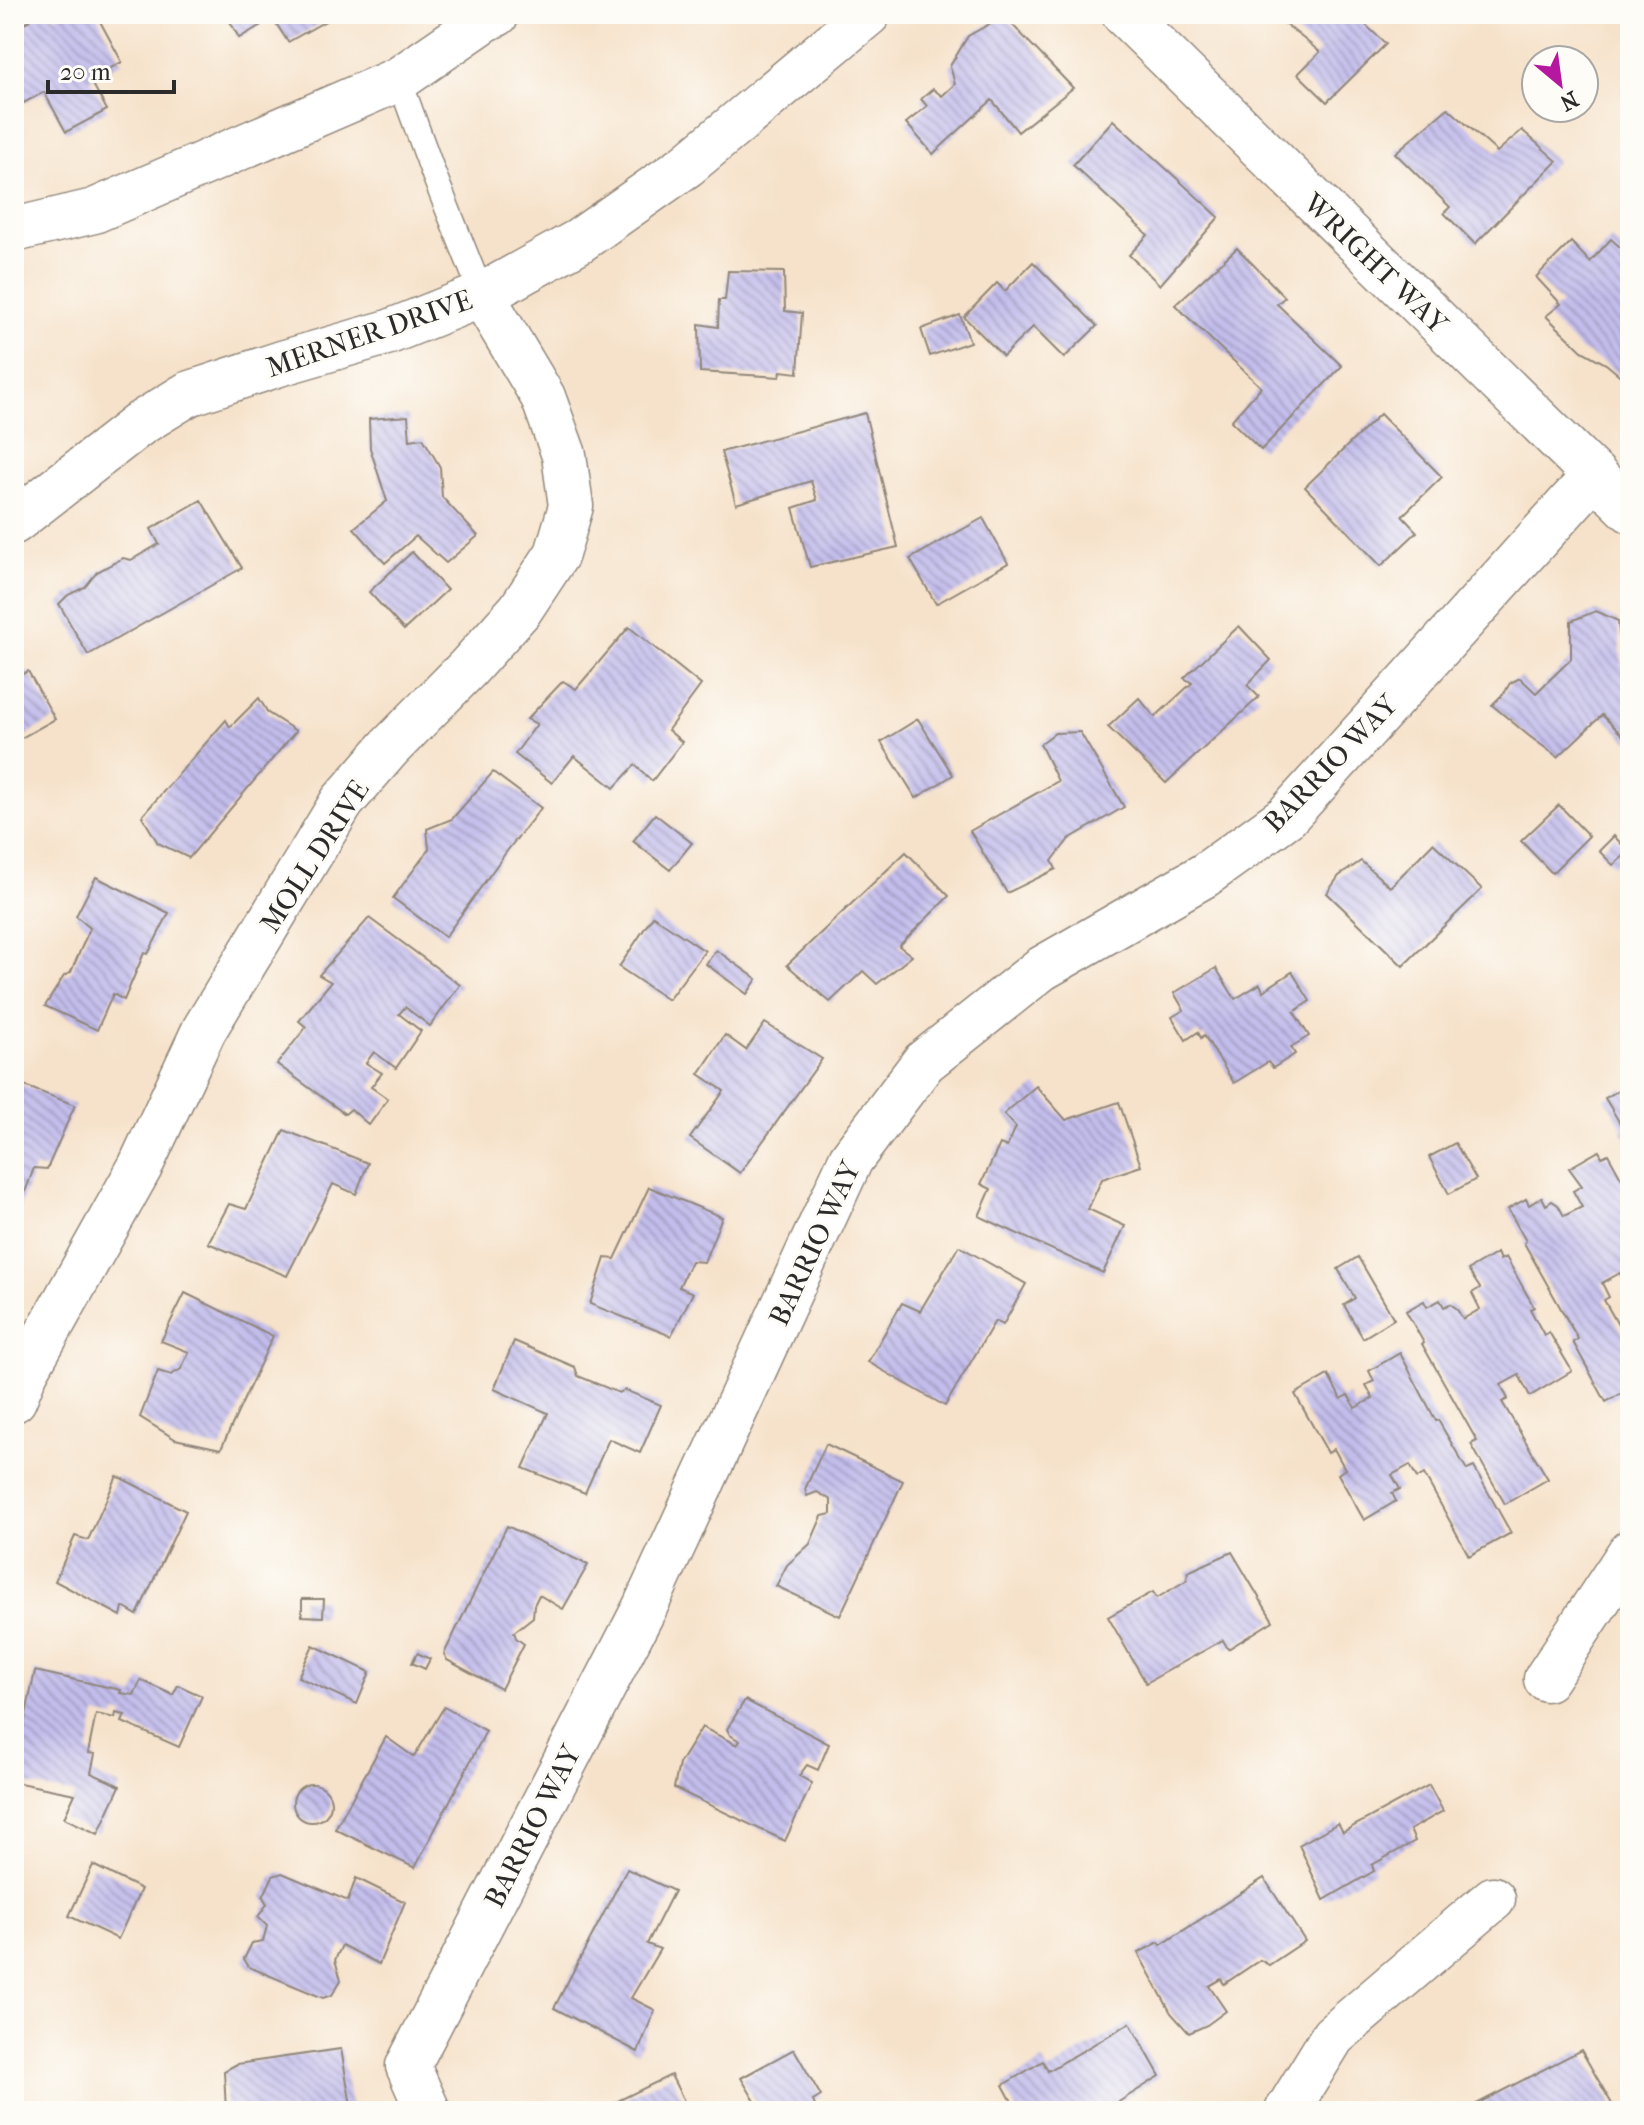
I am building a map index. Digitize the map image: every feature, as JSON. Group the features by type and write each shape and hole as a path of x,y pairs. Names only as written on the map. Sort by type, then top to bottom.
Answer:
{"street":[{"path":"14,230 94,211 399,79 497,14"},
{"name":"MERNER DRIVE","path":"14,522 141,423 188,394 389,332 482,295 579,241 687,165 868,14"},
{"name":"WRIGHT WAY","path":"1124,14 1630,510"},
{"name":"MOLL DRIVE","path":"18,1379 140,1167 204,1030 342,802 520,610 557,554 571,506 564,455 543,397 482,295"},
{"name":"BARRIO WAY","path":"428,2111 408,2066 645,1607 851,1159 924,1062 1041,969 1205,875 1287,816 1595,475"},
{"path":"1546,1679 1630,1552"},
{"path":"1287,2111 1333,2036 1493,1899"}],"lane":[{"path":"399,79 482,295"}],"building":[{"path":"27,14 54,14 55,17 60,14 96,14 122,62 90,79 107,110 66,132 44,92 14,108 14,28 30,20"},
{"path":"226,14 263,14 261,25 239,38"},
{"path":"270,14 338,14 288,42"},
{"path":"1273,14 1354,14 1386,44 1327,102 1298,74 1320,52"},
{"path":"1004,16 1073,88 1018,132 992,100 933,154 906,123 927,106 921,99 933,89 942,96 955,84 950,66 968,36"},
{"path":"1448,108 1497,152 1522,130 1557,161 1475,244 1444,213 1450,207 1395,153"},
{"path":"1113,120 1219,217 1160,285 1129,255 1148,235 1073,165"},
{"path":"1611,239 1630,256 1630,373 1624,379 1606,364 1582,351 1546,316 1561,304 1536,277 1571,242 1590,262"},
{"path":"1237,248 1285,297 1277,304 1342,366 1261,450 1231,421 1261,387 1175,305"},
{"path":"1033,262 1097,326 1064,358 1033,327 1003,356 964,317 997,283 1005,291"},
{"path":"728,271 784,272 785,311 802,313 798,373 781,371 780,377 700,372 699,324 718,327 719,300 725,300"},
{"path":"960,315 970,342 930,356 921,329"},
{"path":"865,413 898,547 810,567 793,508 817,500 811,481 736,504 721,452"},
{"path":"1380,414 1442,477 1402,516 1417,532 1381,566 1305,487"},
{"path":"408,416 410,440 423,438 440,467 442,497 478,536 446,563 416,536 385,563 354,528 387,501 370,448 369,419"},
{"path":"201,500 242,568 88,655 59,604 68,595 85,587 97,572 123,558 131,560 159,544 151,529"},
{"path":"983,518 1008,563 936,604 910,559"},
{"path":"412,552 447,590 404,630 369,592"},
{"path":"1596,611 1618,621 1622,665 1630,673 1630,740 1602,715 1558,757 1492,705 1510,683 1520,678 1536,693 1571,659 1571,621"},
{"path":"1239,626 1271,660 1247,685 1259,697 1166,783 1108,727 1139,698 1155,717 1192,683 1184,678"},
{"path":"629,627 701,685 668,730 682,742 652,781 635,765 614,788 574,756 552,783 515,754 537,724 527,719 563,681 576,689"},
{"path":"28,671 55,719 14,742 14,679"},
{"path":"259,698 268,713 296,731 189,858 158,843 142,816 226,720 230,727"},
{"path":"918,719 953,775 916,798 881,742"},
{"path":"1080,732 1124,807 1069,839 1052,861 1056,869 1007,893 970,831 1058,781 1040,744 1055,733"},
{"path":"493,772 541,808 445,937 393,898 429,849 427,829 452,819"},
{"path":"1559,805 1589,836 1552,873 1521,841"},
{"path":"655,814 692,843 670,870 633,841"},
{"path":"1614,836 1629,852 1613,865 1599,851"},
{"path":"1433,843 1482,889 1403,966 1327,893 1339,876 1361,861 1390,887"},
{"path":"906,852 949,896 899,946 912,956 877,984 863,971 830,1002 787,965"},
{"path":"96,877 169,913 148,954 144,953 124,1000 113,994 97,1030 45,1006 64,976 71,972 90,928 76,916"},
{"path":"653,916 705,951 668,1000 619,967"},
{"path":"369,918 460,985 430,1026 405,1007 399,1014 421,1031 396,1068 374,1052 366,1063 382,1073 371,1087 388,1099 369,1125 351,1109 345,1114 277,1064 306,1027 299,1021 331,982 319,975"},
{"path":"716,950 757,979 747,994 706,964"},
{"path":"1216,968 1235,999 1260,984 1263,991 1292,972 1310,1001 1294,1012 1309,1036 1291,1047 1295,1054 1273,1068 1268,1062 1234,1083 1204,1035 1201,1038 1198,1032 1186,1040 1172,1017 1184,1010 1174,993"},
{"path":"765,1023 822,1059 740,1173 690,1138 724,1091 699,1074 725,1035 746,1050"},
{"path":"14,1082 75,1105 47,1169 34,1168 19,1208 14,1207"},
{"path":"1036,1086 1066,1120 1119,1102 1141,1166 1102,1179 1088,1209 1125,1226 1103,1273 979,1216 991,1189 981,1184 1000,1144 1007,1147 1016,1127 1004,1114"},
{"path":"1623,1088 1626,1094 1630,1092 1630,1146 1605,1098"},
{"path":"284,1130 368,1163 356,1194 333,1184 287,1276 208,1243 229,1204 246,1209"},
{"path":"1455,1143 1476,1179 1449,1194 1429,1157"},
{"path":"1599,1151 1602,1157 1608,1154 1630,1194 1630,1290 1620,1273 1602,1283 1609,1297 1604,1300 1630,1346 1630,1389 1606,1402 1573,1342 1578,1339 1508,1209 1526,1199 1529,1205 1542,1197 1546,1205 1552,1201 1558,1205 1564,1216 1582,1207 1573,1191 1582,1186 1569,1168"},
{"path":"649,1187 722,1217 704,1262 691,1261 679,1287 693,1293 671,1336 590,1304 605,1258 615,1259"},
{"path":"959,1246 1026,1284 1003,1325 995,1321 945,1406 868,1362 902,1303 920,1311"},
{"path":"1497,1253 1500,1260 1506,1257 1534,1307 1530,1309 1544,1335 1549,1332 1572,1371 1530,1396 1519,1375 1501,1385 1508,1399 1502,1402 1548,1479 1505,1504 1471,1444 1477,1441 1406,1311 1424,1301 1427,1307 1440,1300 1444,1307 1450,1304 1456,1308 1463,1319 1480,1309 1472,1293 1480,1288 1468,1270"},
{"path":"1358,1257 1394,1319 1363,1338 1344,1305 1355,1298 1338,1269"},
{"path":"185,1293 273,1336 221,1449 175,1439 140,1417 158,1371 171,1375 181,1369 189,1352 161,1341"},
{"path":"514,1341 575,1367 578,1376 619,1393 625,1390 661,1405 640,1453 609,1439 585,1493 523,1468 548,1413 494,1389"},
{"path":"1400,1353 1436,1421 1467,1470 1474,1467 1511,1533 1469,1556 1424,1474 1417,1478 1410,1465 1392,1475 1400,1489 1392,1493 1396,1501 1364,1520 1338,1474 1345,1469 1334,1449 1328,1453 1295,1394 1328,1375 1341,1399 1348,1395 1355,1408 1373,1398 1366,1385 1374,1381 1369,1371"},
{"path":"826,1444 903,1481 840,1616 776,1586 787,1565 810,1544 822,1516 831,1514 831,1500 817,1492 807,1496 805,1489"},
{"path":"117,1476 186,1511 137,1615 123,1607 121,1616 55,1581 75,1536 88,1540"},
{"path":"507,1526 588,1565 563,1609 539,1595 533,1617 514,1632 524,1644 501,1689 447,1660 444,1654"},
{"path":"1232,1552 1273,1621 1228,1649 1223,1640 1146,1683 1108,1617 1153,1592 1157,1598 1187,1580 1188,1572"},
{"path":"302,1599 324,1599 323,1617 302,1616"},
{"path":"313,1645 370,1672 357,1704 298,1677"},
{"path":"417,1653 430,1659 425,1669 412,1663"},
{"path":"35,1671 121,1690 120,1693 134,1695 141,1680 173,1695 178,1685 202,1696 179,1747 122,1722 125,1715 116,1713 115,1718 96,1714 88,1753 95,1754 91,1773 120,1786 98,1834 64,1818 75,1794 14,1782 14,1732 22,1733"},
{"path":"745,1700 829,1744 818,1770 807,1765 799,1776 812,1783 785,1841 674,1788 679,1764 702,1727 737,1745 740,1741 727,1729"},
{"path":"444,1707 486,1731 415,1868 335,1829 386,1737 414,1757"},
{"path":"312,1784 326,1789 331,1803 326,1817 312,1822 298,1817 293,1803 298,1789"},
{"path":"1429,1785 1443,1811 1410,1830 1415,1841 1372,1865 1374,1871 1324,1900 1299,1845 1338,1823 1343,1832"},
{"path":"93,1865 141,1889 118,1939 69,1916"},
{"path":"627,1869 674,1891 647,1944 660,1949 631,1998 655,2010 638,2052 554,2008"},
{"path":"282,1873 348,1901 356,1878 405,1902 379,1964 342,1945 335,1960 341,1980 332,1995 323,1998 249,1967 244,1959 252,1943 263,1941 267,1926 258,1917 267,1904 263,1897 273,1876"},
{"path":"1264,1878 1305,1941 1269,1965 1260,1960 1224,1984 1221,1979 1209,1986 1226,2011 1189,2033 1171,2013 1138,1953 1159,1942 1161,1945"},
{"path":"1130,2023 1160,2076 1117,2103 1121,2111 1017,2111 1003,2085 1043,2061 1048,2071"},
{"path":"341,2049 352,2111 226,2111 224,2071 237,2064"},
{"path":"794,2049 821,2096 813,2101 817,2111 761,2111 741,2078"},
{"path":"1581,2050 1616,2111 1463,2111"},
{"path":"671,2075 689,2111 601,2109"}]}
